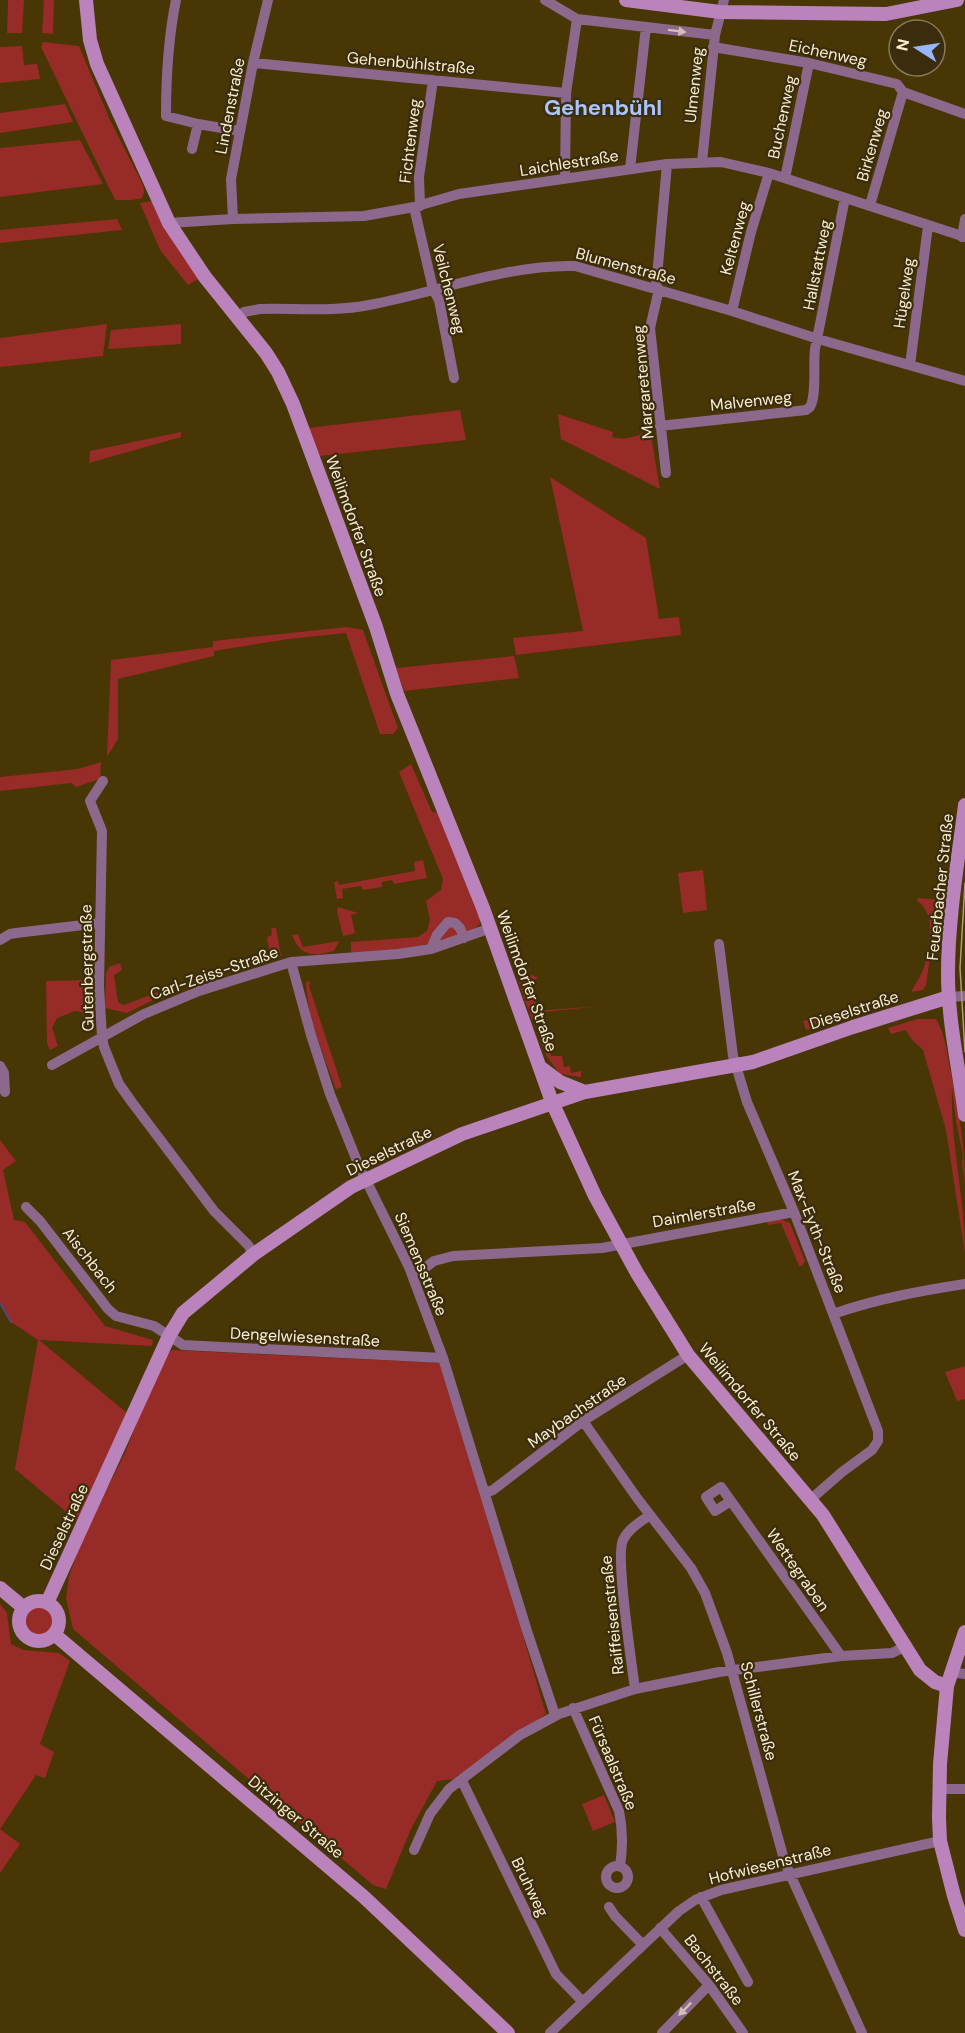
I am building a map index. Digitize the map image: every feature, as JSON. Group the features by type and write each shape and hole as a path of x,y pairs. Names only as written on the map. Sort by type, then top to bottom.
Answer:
{"main road":[{"name":"Weilimdorfer Straße","path":"86,0 90,40 97,63 169,223 188,254 266,353 293,404 376,627 397,694 491,928 552,1102 586,1179 620,1244 688,1355 823,1515 920,1670 935,1682 949,1679"},
{"path":"626,0 886,14 957,0"},
{"name":"Feuerbacher Straße","path":"965,805 950,929 949,997 953,1042 965,1115"},
{"name":"Dieselstraße","path":"47,1603 169,1336 183,1312 254,1254 351,1187 462,1134 552,1102 585,1092 753,1062 949,997"},
{"path":"540,1066 569,1088 585,1092"},
{"path":"0,1588 24,1608"},
{"path":"35,1602 47,1603 59,1617 58,1629 50,1639 37,1641 26,1636 19,1619 24,1608 35,1602"},
{"name":"Ditzinger Straße","path":"54,1634 364,1897 508,2033"},
{"path":"964,1638 949,1679 939,1789 940,1841 965,1930"}],"street":[{"path":"176,0 169,36 166,116 240,131"},
{"name":"Lindenstraße","path":"234,219 231,179 253,63 268,0"},
{"path":"545,0 577,19 566,93 565,179"},
{"name":"Ulmenweg","path":"702,162 714,41 722,6"},
{"name":"Eichenweg","path":"577,19 646,27 897,84 903,92 965,114"},
{"path":"630,169 646,27"},
{"name":"Gehenbühlstraße","path":"253,63 566,93"},
{"name":"Buchenweg","path":"786,177 809,63"},
{"name":"Fichtenweg","path":"417,206 433,80"},
{"name":"Birkenweg","path":"870,205 903,92"},
{"path":"192,149 198,124"},
{"name":"Laichlestraße","path":"169,223 364,216 417,206 459,194 667,164 702,162 740,165 769,172 964,237"},
{"name":"Margaretenweg","path":"666,473 650,328 657,289 667,164"},
{"name":"Keltenweg","path":"732,311 751,232 769,172"},
{"name":"Hallstattweg","path":"818,339 845,198"},
{"name":"Veilchenweg","path":"417,206 433,289 440,300 454,378"},
{"path":"964,237 965,219"},
{"name":"Hügelweg","path":"910,365 928,226"},
{"name":"Blumenstraße","path":"238,317 244,312 260,309 368,306 433,289 555,265 575,266 965,381"},
{"name":"Malvenweg","path":"660,426 806,410 810,407 814,396 813,368 818,339"},
{"name":"Gutenbergstraße","path":"103,781 90,801 102,831 99,1013 104,1047 125,1092 214,1211 254,1254"},
{"path":"431,949 437,935 448,922 455,923 460,928 464,938"},
{"path":"0,940 10,934 100,923"},
{"path":"291,962 399,954 431,949 491,928"},
{"name":"Max-Eyth-Straße","path":"719,944 736,1065 747,1101 794,1212 878,1431 878,1441 872,1450 810,1500"},
{"name":"Carl-Zeiss-Straße","path":"52,1065 144,1014 200,990 291,962"},
{"name":"Siemensstraße","path":"291,962 320,1064 354,1154 413,1277 443,1358 555,1716"},
{"path":"949,997 965,996"},
{"path":"0,1066 4,1073 4,1092"},
{"name":"Aischbach","path":"26,1207 40,1221 108,1309 116,1316 154,1326 169,1336"},
{"name":"Daimlerstraße","path":"413,1277 434,1262 453,1256 602,1248 794,1212"},
{"path":"833,1314 906,1293 965,1284"},
{"name":"Dengelwiesenstraße","path":"169,1336 183,1345 192,1346 443,1358"},
{"name":"Maybachstraße","path":"485,1493 493,1490 583,1421 688,1355"},
{"name":"Schillerstraße","path":"583,1421 610,1461 691,1568 703,1588 716,1617 789,1875 862,2033"},
{"name":"Wettegraben","path":"731,1501 841,1656"},
{"name":"Raiffeisenstraße","path":"635,1689 622,1574 621,1545 623,1538 632,1528 650,1515"},
{"path":"414,1850 436,1805 449,1789 520,1735 573,1708 635,1689 731,1671 841,1656 892,1653 904,1647"},
{"path":"949,1679 965,1674"},
{"name":"Fürsaalstraße","path":"573,1708 619,1811 623,1829 620,1866"},
{"name":"Bruhweg","path":"463,1778 463,1783 556,1974 583,2002"},
{"path":"939,1789 965,1789"},
{"name":"Hofwiesenstraße","path":"550,2033 642,1944 687,1905 701,1898 721,1890 940,1841"},
{"path":"701,1898 748,1982"},
{"path":"609,1907 642,1944"},
{"name":"Bachstraße","path":"660,1928 709,1984 743,2033"},
{"path":"662,2033 709,1984"}],"shaded area":[{"path":"8,0 24,0 22,33 7,33"},
{"path":"44,0 54,0 53,34 42,33"},
{"path":"43,42 79,46 110,120 143,185 142,198 115,200 41,47"},
{"path":"22,46 24,65 37,64 40,79 0,83 0,47"},
{"path":"65,104 73,122 0,133 0,113"},
{"path":"80,140 103,184 0,197 0,148"},
{"path":"153,201 200,278 188,285 160,250 140,203"},
{"path":"117,219 122,230 0,243 0,230"},
{"path":"107,324 103,356 0,367 0,338"},
{"path":"181,324 181,344 108,349 111,330"},
{"path":"460,410 466,440 320,456 308,428"},
{"path":"558,414 613,432 612,437 617,438 631,437 650,430 660,489 561,439"},
{"path":"181,432 181,437 89,463 90,451"},
{"path":"550,477 646,538 659,619 679,617 681,635 516,655 513,638 583,631"},
{"path":"347,627 363,630 398,728 393,734 380,734 346,633 214,651 214,656 118,679 118,739 107,757 111,660 213,647 213,641"},
{"path":"514,656 519,678 404,691 396,668"},
{"path":"101,762 100,779 76,787 71,783 0,791 0,777 78,769"},
{"path":"411,764 432,812 440,813 477,892 480,924 464,938 351,957 351,942 418,937 427,931 430,920 426,901 441,890 443,879 399,772"},
{"path":"423,860 427,878 394,884 392,880 382,882 382,887 363,890 361,886 342,889 343,898 337,899 334,882 338,881 339,885 415,871 414,862"},
{"path":"703,870 707,910 683,913 678,873"},
{"path":"918,898 940,900 926,985 923,990 911,992 924,967 930,941 930,922 923,907 917,901"},
{"path":"338,907 358,913 351,915 355,933 343,936"},
{"path":"271,928 276,928 281,956 216,974 169,992 127,1013 105,1008 106,974 109,967 120,963 122,970 114,975 118,1002 124,1005 176,985 270,955 267,937 272,935"},
{"path":"298,934 303,947 339,941 334,951 320,954 308,953 295,942 292,935"},
{"path":"532,975 538,978 533,981 537,1011 601,1006 535,1013 536,1020 532,1020 518,980 519,977"},
{"path":"91,980 92,1027 90,1030 82,1012 75,1011 57,1018 52,1028 58,1046 50,1050 47,1043 46,981"},
{"path":"306,981 310,982 309,986 342,1087 336,1089 313,1022"},
{"path":"852,1009 853,1012 850,1014 806,1030 803,1021"},
{"path":"917,1019 936,1019 946,1046 963,1143 965,1185 963,1156 952,1088 953,1129 963,1212 965,1253 946,1130 923,1050 912,1040 906,1030 891,1034 888,1028"},
{"path":"549,1030 551,1056 562,1056 564,1067 570,1066 571,1073 581,1071 581,1077 560,1074 547,1057 537,1032"},
{"path":"0,1140 16,1161 3,1170 14,1220 25,1222 105,1326 153,1340 152,1346 39,1340 127,1413 77,1521 15,1469 38,1340 11,1322 0,1302"},
{"path":"778,1218 790,1223 805,1261 802,1266 799,1266 781,1223 768,1225 767,1220"},
{"path":"172,1350 443,1363 546,1714 454,1779 437,1781 411,1829 386,1889 373,1885 73,1629 66,1598 69,1577 82,1538 125,1453 161,1360"},
{"path":"965,1366 965,1399 957,1401 945,1372"},
{"path":"0,1604 7,1613 11,1644 24,1650 59,1653 70,1661 40,1744 54,1752 45,1778 36,1775 0,1829"},
{"path":"40,1607 50,1611 54,1621 50,1631 40,1635 30,1631 26,1621 30,1611"},
{"path":"604,1795 615,1822 593,1831 582,1804"},
{"path":"0,1829 20,1844 0,1873"}],"waterway":[{"name":"Aischbach","path":"0,1303 11,1322"}],"tram line":[{"path":"965,883 960,968 965,1052"}],"district":[{"name":"Gehenbühl","path":"603,107"}]}
